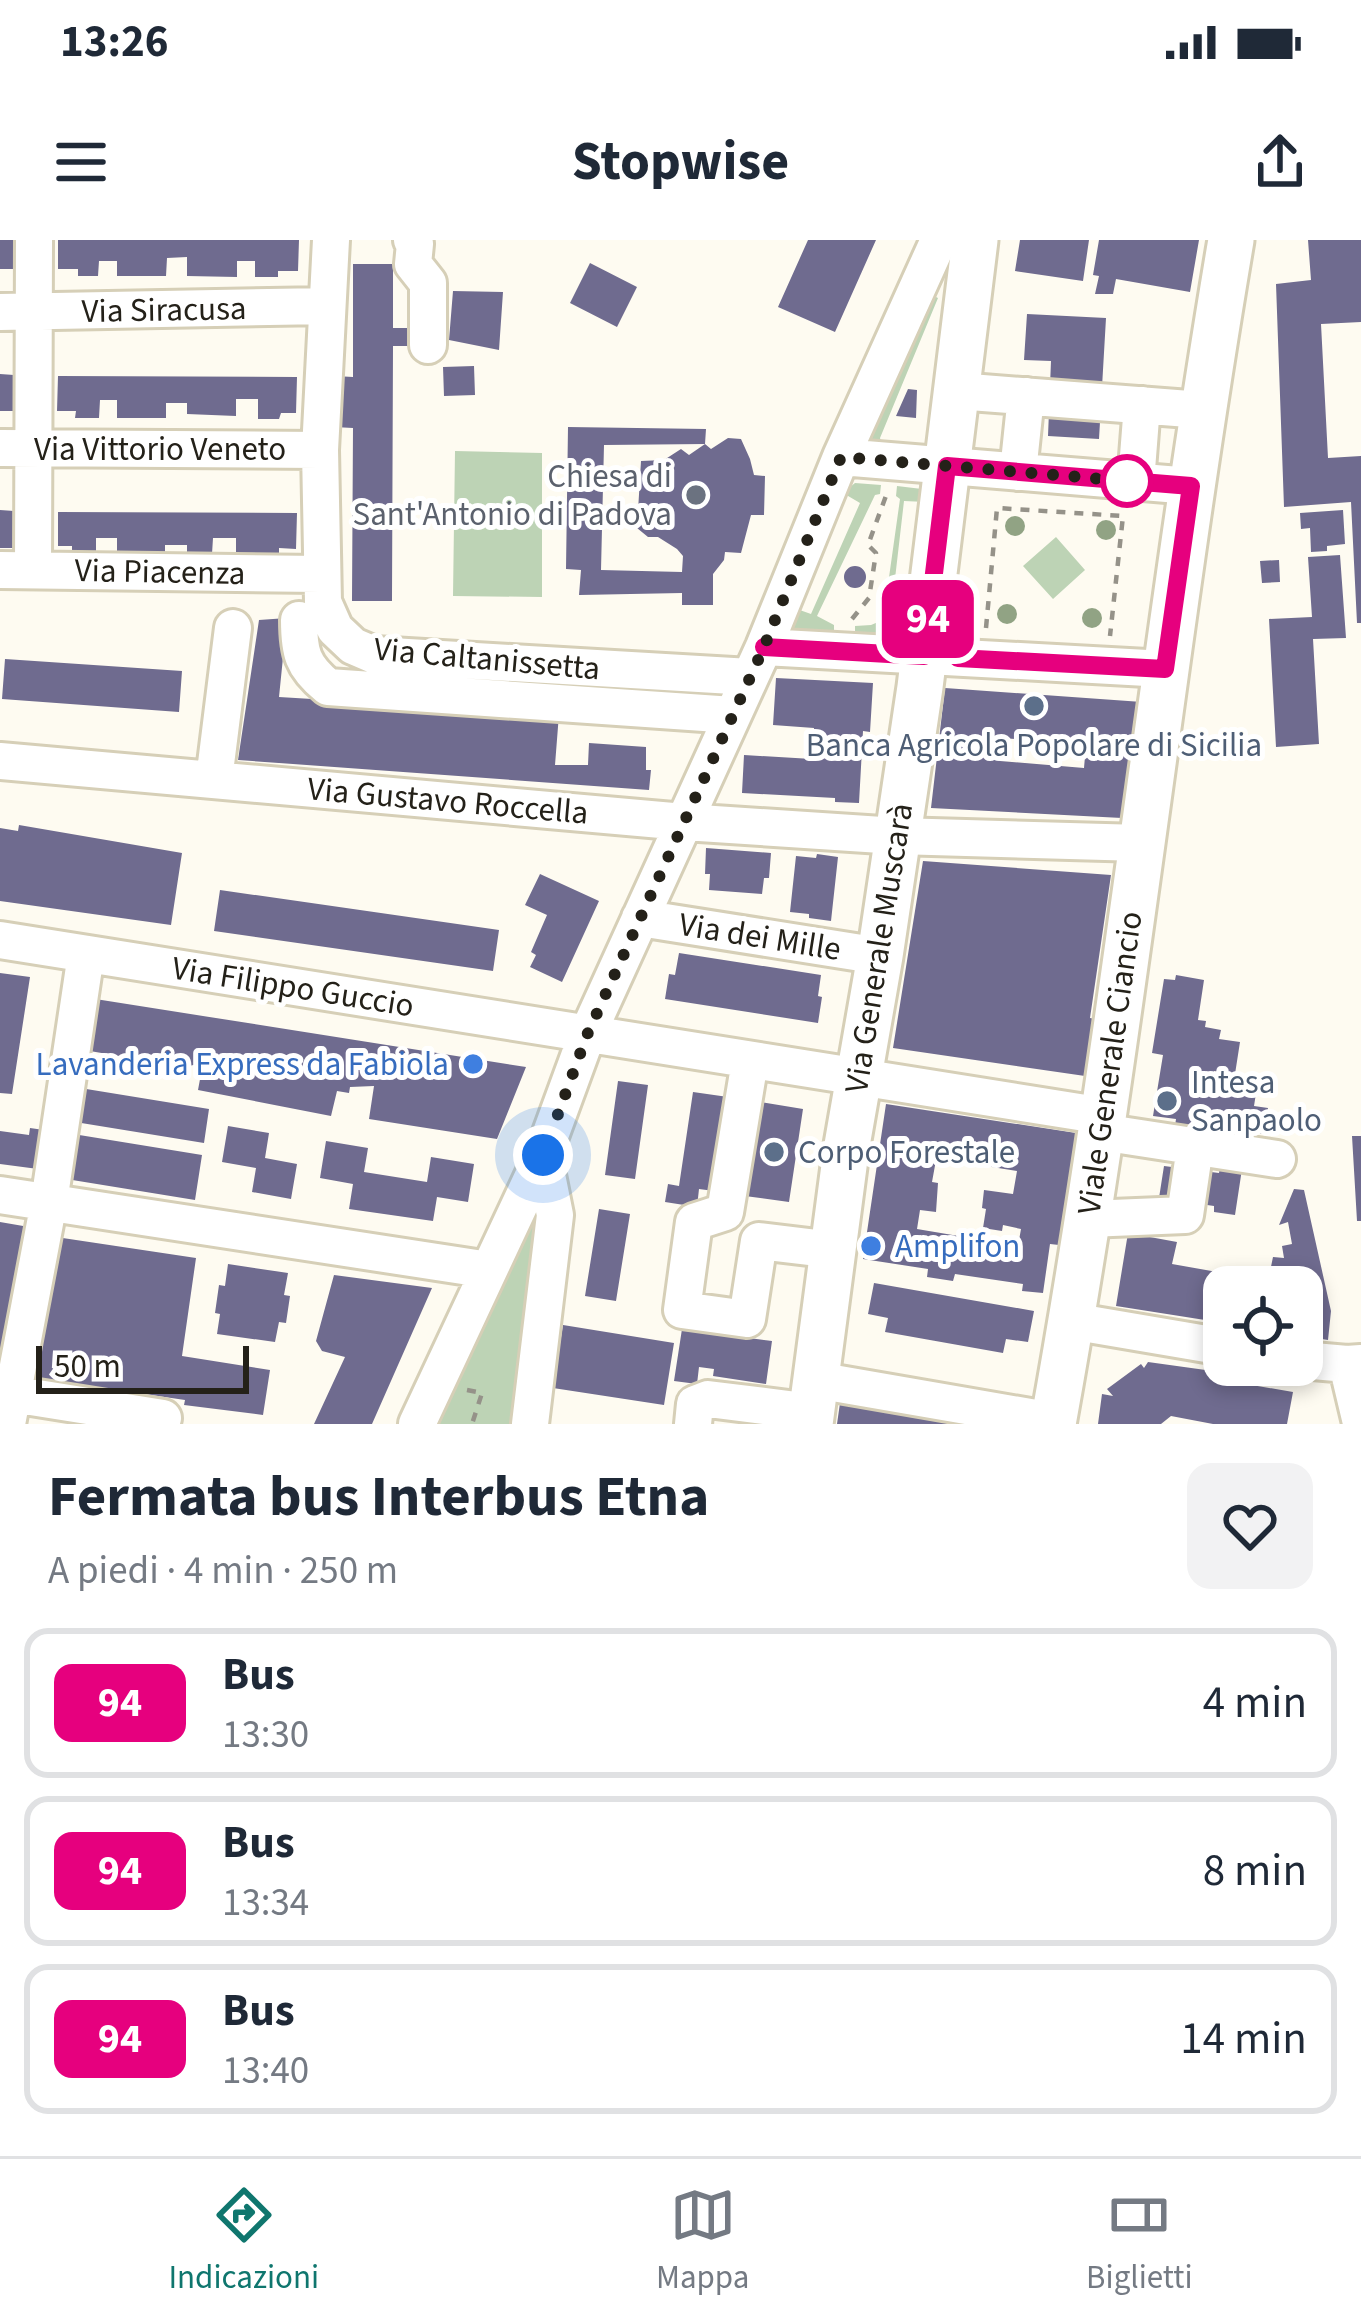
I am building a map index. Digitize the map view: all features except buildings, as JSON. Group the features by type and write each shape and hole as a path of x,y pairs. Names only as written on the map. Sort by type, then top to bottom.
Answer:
{"main road":[{"path":"952,429 975,240"},
{"name":"Viale Generale Ciancio","path":"1053,1423 1103,1124 1197,448 1231,240"},
{"name":"Via Generale Muscarà","path":"812,1405 922,672 952,429"}],"street":[{"path":"17,570 17,312 34,240"},
{"name":"Via Caltanissetta","path":"332,240 320,450 320,574 323,602 335,629 352,646 374,655 757,662 1163,685"},
{"path":"412,240 413,264 428,283 428,345"},
{"path":"417,1424 543,1155 587,1035 757,662 841,457 939,240"},
{"name":"Via Siracusa","path":"17,312 327,306"},
{"path":"841,457 952,429 1026,396 1142,405 1197,448 1136,482 1018,472 952,429"},
{"path":"1018,472 1026,396"},
{"path":"1136,482 1142,405"},
{"name":"Via Vittorio Veneto","path":"16,460 320,450"},
{"name":"Via Piacenza","path":"17,570 320,574"},
{"path":"299,620 299,647 310,672 328,687 733,715"},
{"path":"214,780 233,628"},
{"name":"Via Gustavo Roccella","path":"0,761 684,822 897,836 1141,843"},
{"name":"Via dei Mille","path":"640,918 880,956"},
{"name":"Via Filippo Guccio","path":"0,940 859,1078 1103,1124 1196,1147 1277,1159"},
{"path":"86,954 49,1202 10,1396 163,1418"},
{"path":"750,1061 725,1212 694,1222 682,1310 747,1319 759,1241 833,1250"},
{"path":"1088,1219 1185,1215 1196,1147"},
{"path":"530,1424 555,1215 543,1155"},
{"path":"0,1195 489,1270"},
{"path":"1071,1321 1203,1343"},
{"path":"1323,1361 1354,1363 1361,1423"},
{"path":"692,1424 695,1404 708,1399 1053,1423"}],"path":[{"path":"846,626 869,598 876,553 868,545 889,486"},
{"path":"994,635 985,635 997,508 1123,516 1110,642"}],"green space":[{"path":"932,295 938,298 880,438 892,442 891,451 869,444"},
{"path":"455,451 542,453 542,597 453,596"},
{"path":"855,483 881,485 880,494 875,495 817,616 834,625 834,631 795,630 790,626 794,608 811,614 860,503 843,493"},
{"path":"897,486 922,489 926,502 904,501 890,622 910,625 908,636 855,633 855,626 883,620 900,499"},
{"path":"1056,537 1085,570 1053,599 1023,566"},
{"path":"533,1215 532,1257 510,1424 431,1424"}],"bus line":[{"name":"94","path":"764,647 924,656 947,466 1191,486 1165,669 958,658"}],"place":[{"name":"Chiesa di Sant'Antonio di Padova","path":"696,495"},
{"name":"Banca Agricola Popolare di Sicilia","path":"1034,706"},
{"name":"Lavanderia Express da Fabiola","path":"473,1064"},
{"name":"Intesa Sanpaolo","path":"1167,1101"},
{"name":"Corpo Forestale","path":"774,1152"},
{"name":"Amplifon","path":"871,1246"}],"route":[{"path":"543,1155 587,1035 764,647 841,457 1127,481"}]}
